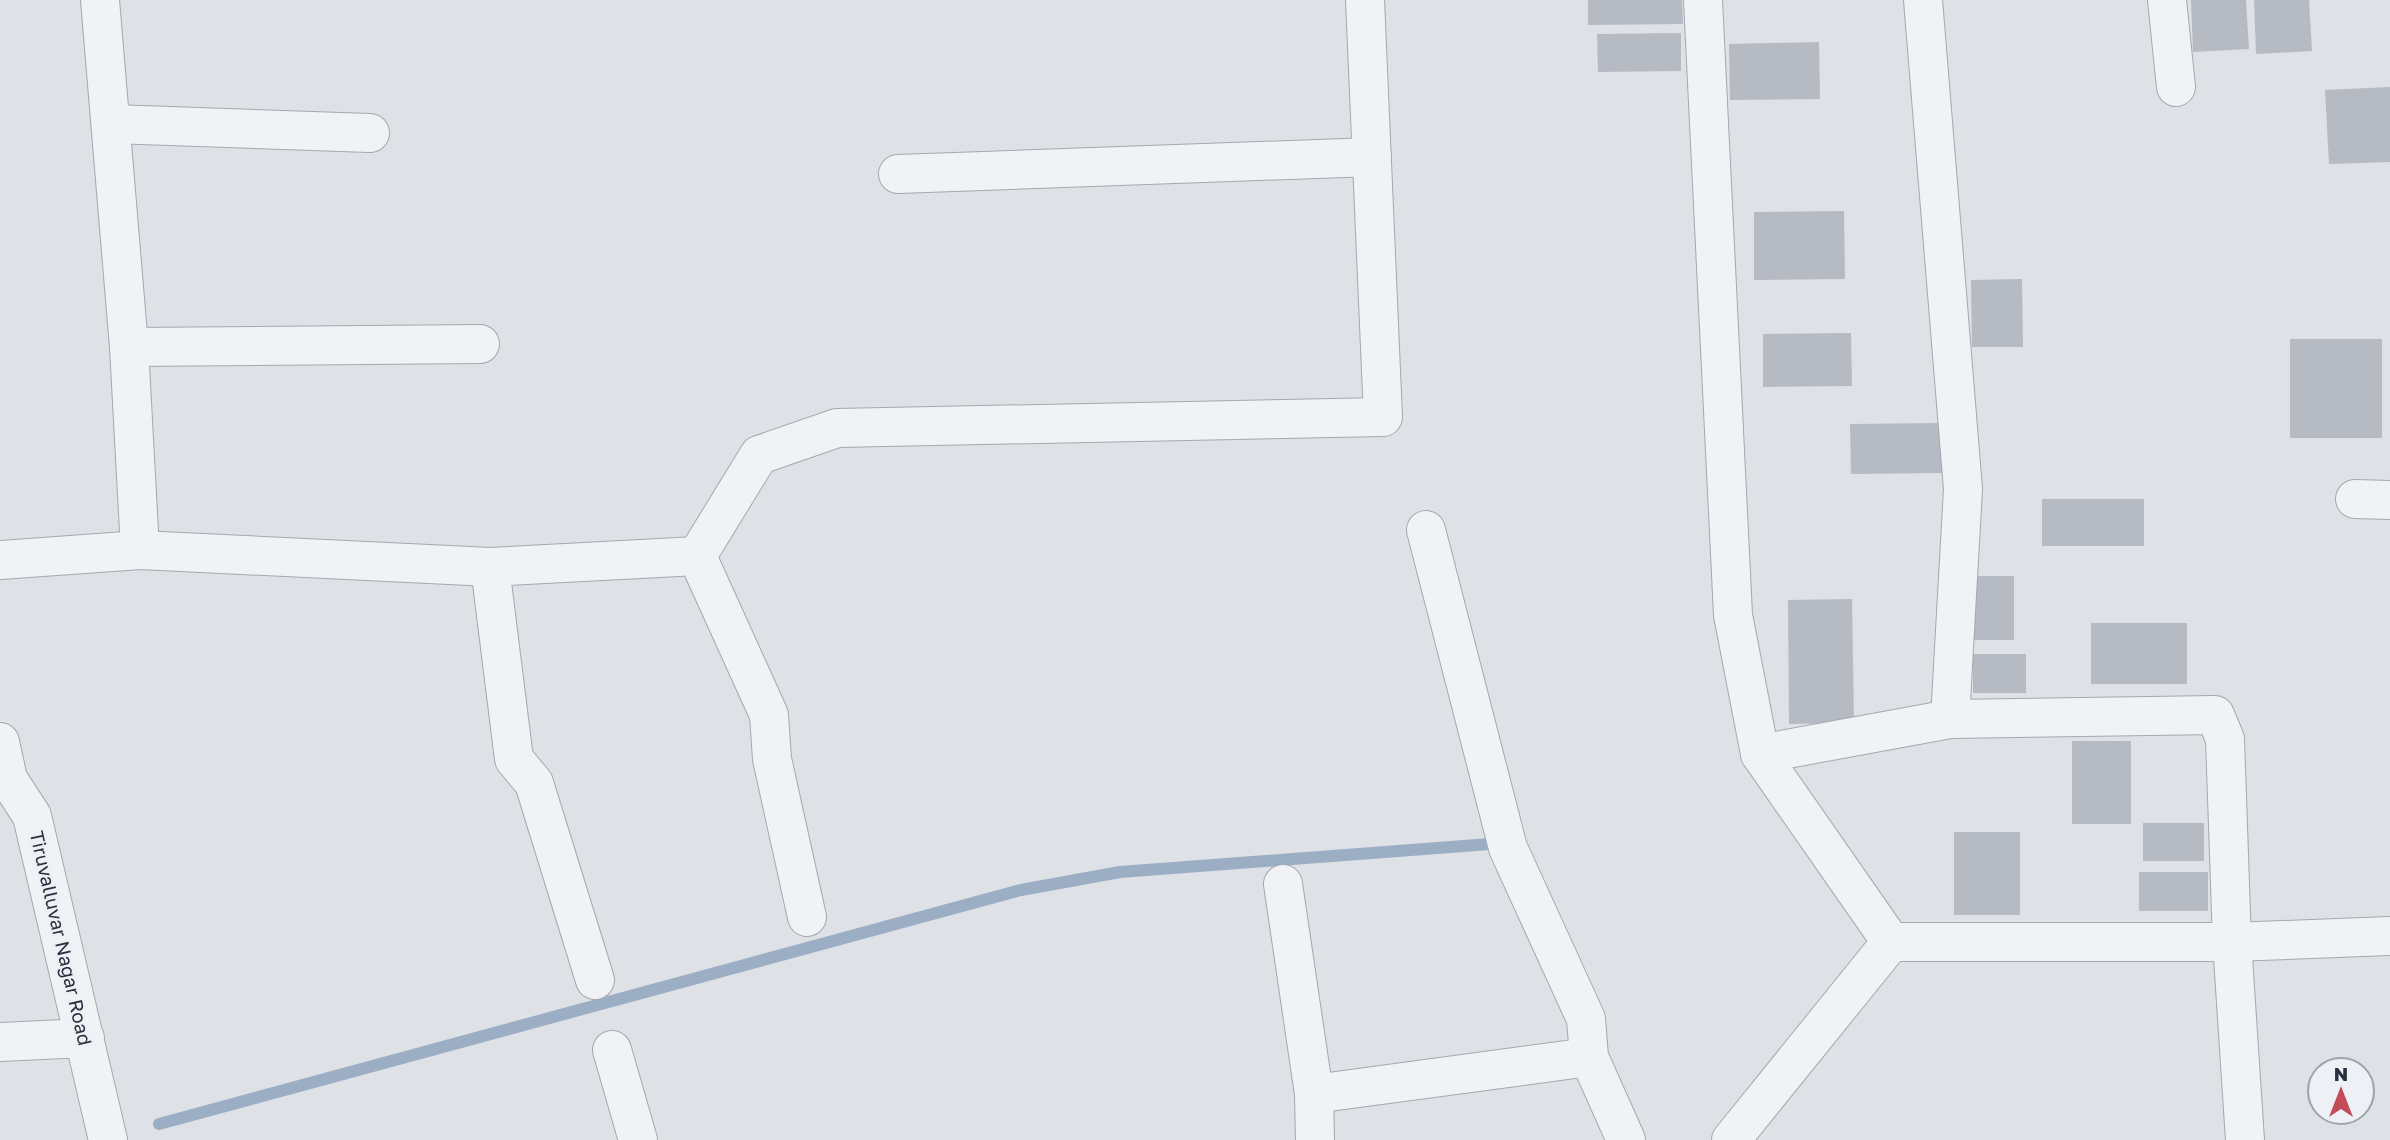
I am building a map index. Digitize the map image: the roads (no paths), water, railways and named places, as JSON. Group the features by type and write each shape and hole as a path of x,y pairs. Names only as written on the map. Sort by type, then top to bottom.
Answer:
{"street":[{"path":"100,0 130,347 140,550"},
{"path":"697,556 759,455 837,428 1383,417 1365,0"},
{"path":"1703,0 1733,615 1760,754 1891,942"},
{"path":"1923,0 1963,489 1950,719"},
{"path":"2167,0 2176,87"},
{"path":"112,124 370,133"},
{"path":"898,174 1372,157"},
{"path":"130,347 480,344"},
{"path":"1426,530 1508,848 1586,1019 1589,1057 1626,1140"},
{"path":"0,560 140,550 490,567 697,556"},
{"path":"697,556 769,715 772,760 807,917"},
{"path":"490,567 514,760 534,783 595,980"},
{"path":"1760,754 1950,719 2215,715 2225,739 2232,942 2245,1140"},
{"name":"Tiruvalluvar Nagar Road","path":"0,742 4,779 32,816 108,1140"},
{"path":"1283,884 1314,1094 1315,1140"},
{"path":"1891,942 2232,942 2390,936"},
{"path":"1731,1140 1891,942"},
{"path":"0,1041 85,1038"},
{"path":"611,1050 638,1140"},
{"path":"1314,1094 1589,1057"}],"waterway":[{"path":"159,1124 1021,890 1120,872 1490,844"}]}
